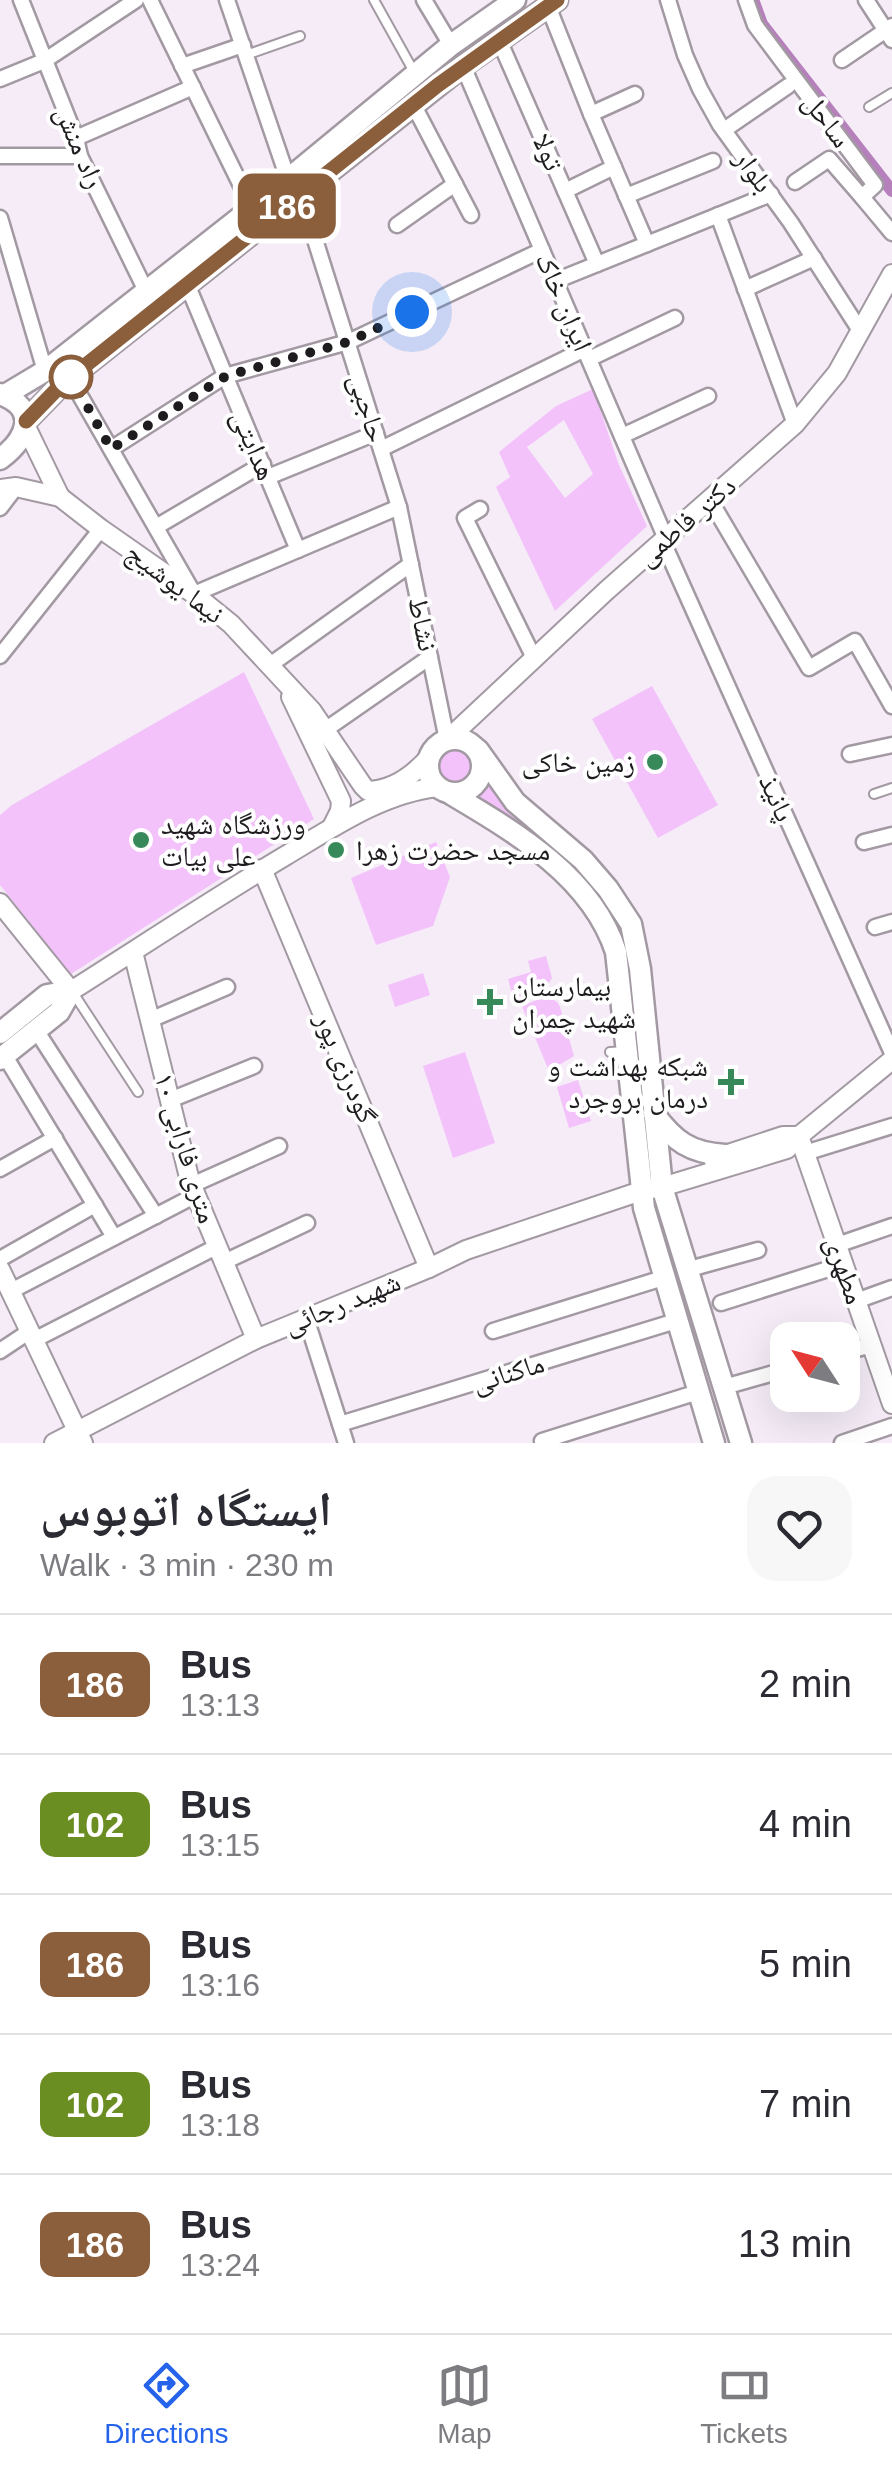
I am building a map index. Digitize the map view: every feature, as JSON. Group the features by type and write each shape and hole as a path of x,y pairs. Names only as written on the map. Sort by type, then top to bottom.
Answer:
{"main road":[{"path":"294,187 490,7 515,0"},
{"path":"2,394 44,371 146,291 256,217 550,2"},
{"path":"0,459 18,443 26,424 70,378 187,284 256,217"},
{"path":"2,394 22,409 26,424"},
{"path":"714,1443 663,1278 656,1184 655,1060 631,924 608,889 571,850 515,802 478,750 461,739 447,740 430,755 430,776 444,790 500,824 551,872 577,886 609,932 616,952 618,1052 656,1184 741,1443"},
{"path":"444,790 471,789 480,778 483,764 478,750"},
{"path":"551,872 571,850"},
{"path":"2,1058 59,1012 71,991"},
{"path":"0,1033 47,995 71,991"},
{"path":"654,1114 672,1136 688,1147 725,1156"},
{"path":"676,1321 700,1311"}],"street":[{"name":"راد منش","path":"21,0 80,156 146,291"},
{"path":"0,79 44,61 136,0"},
{"path":"150,0 256,217"},
{"name":"حاجبی","path":"227,0 348,342 399,507"},
{"path":"424,0 451,45"},
{"name":"بلوار","path":"668,0 700,89 861,332"},
{"name":"ساحل","path":"746,0 755,25 876,185 862,197"},
{"path":"842,60 890,32 866,0"},
{"path":"550,2 591,114 648,244"},
{"name":"تولا","path":"499,40 596,264"},
{"path":"182,66 244,50"},
{"name":"ایران خاک","path":"463,66 664,540"},
{"path":"724,130 788,86"},
{"path":"76,138 192,87"},
{"path":"591,114 635,94"},
{"path":"413,104 472,215"},
{"path":"0,156 80,156"},
{"path":"795,182 830,158 892,233"},
{"path":"626,196 714,161"},
{"path":"565,190 614,168"},
{"path":"397,225 455,184"},
{"path":"555,280 770,194"},
{"path":"718,215 794,424"},
{"path":"0,218 44,371"},
{"path":"111,449 226,376 348,342 542,250"},
{"path":"745,288 814,258"},
{"name":"دکتر فاطمی","path":"447,740 794,424 837,374 892,274"},
{"name":"هدایتی","path":"187,284 298,550"},
{"path":"381,450 587,354 675,318"},
{"path":"70,378 194,594 399,507"},
{"path":"622,436 708,396"},
{"name":"نیما یوشیج","path":"26,424 60,496 231,624 312,711 368,791 381,790 407,778 430,755"},
{"path":"156,527 265,470 376,433"},
{"path":"0,508 8,488"},
{"name":"نیما یوشیج","path":"8,488 60,496"},
{"path":"710,500 808,668 855,641 892,706"},
{"name":"نشاط","path":"399,507 447,740"},
{"path":"480,509 465,518 534,658"},
{"path":"0,656 101,529"},
{"name":"پانیذ","path":"664,540 892,1057"},
{"path":"276,671 410,564"},
{"path":"325,730 430,657"},
{"name":"نیما یوشیج","path":"276,671 340,801 332,828"},
{"path":"850,754 892,745"},
{"path":"0,905 71,991 332,828 411,792 444,790"},
{"path":"864,842 892,835"},
{"name":"گودرزی پور","path":"262,869 429,1268"},
{"path":"875,927 892,922"},
{"name":"۱۰ متری فارابی","path":"134,952 194,1190 256,1338"},
{"path":"150,1020 227,987"},
{"path":"36,1030 156,1216"},
{"name":"شهید رجائی","path":"656,1184 802,1144 892,1057"},
{"path":"2,1058 114,1237"},
{"path":"170,1100 254,1066"},
{"path":"802,1144 892,1126"},
{"name":"شهید رجائی","path":"54,1443 80,1436 256,1338 466,1250 783,1136 802,1144"},
{"path":"0,1169 54,1138"},
{"name":"مطهری","path":"802,1144 872,1345 888,1379 892,1404"},
{"path":"10,1291 156,1216 194,1190 279,1146"},
{"path":"0,1259 95,1204"},
{"path":"0,1351 221,1254 307,1223"},
{"path":"837,1245 892,1226"},
{"path":"686,1270 758,1250"},
{"path":"721,1303 844,1264"},
{"path":"0,1269 80,1436"},
{"path":"493,1331 663,1278"},
{"path":"856,1301 892,1288"},
{"path":"306,1318 346,1443"},
{"name":"ماکنانی","path":"340,1424 676,1321"},
{"path":"860,1348 872,1345"},
{"path":"724,1387 770,1374"},
{"path":"542,1441 698,1392"},
{"path":"842,1443 892,1426"}],"lane":[{"path":"374,0 416,75"},
{"path":"244,50 300,36"},
{"path":"869,107 892,93"},
{"path":"874,794 892,788"},
{"path":"71,991 138,1092"}],"shaded area":[{"path":"593,389 619,465 647,526 555,611 496,487 510,477 499,452 556,406","holes":["564,420 593,474 565,498 527,447"]},
{"name":"ورزشگاه شهید علی بیات","path":"244,672 314,819 71,974 0,885 0,815"},
{"name":"زمین خاکی","path":"652,686 718,805 658,838 592,719"},
{"path":"455,748 468,753 473,766 468,779 455,784 442,779 437,766 442,753"},
{"path":"486,779 555,848 471,796"},
{"path":"436,842 450,877 433,926 376,945 351,878"},
{"path":"546,956 552,978 543,992 514,1001 508,979 531,972 528,961"},
{"path":"423,973 430,995 395,1007 388,985"},
{"path":"547,996 560,1007 574,1056 549,1071 522,1006"},
{"path":"465,1052 495,1143 453,1158 423,1066"},
{"path":"578,1080 591,1121 569,1128 557,1087"}],"waterway":[{"path":"754,2 762,24 892,191"}],"bus line":[{"name":"186","path":"26,421 62,384 391,122 557,0"}],"place":[{"name":"زمین خاکی","path":"655,762"},
{"name":"ورزشگاه شهید علی بیات","path":"141,840"},
{"name":"مسجد حضرت زهرا","path":"336,850"},
{"name":"بیمارستان شهید چمران","path":"490,1002"},
{"name":"شبکه بهداشت و درمان بروجرد","path":"731,1082"}],"route":[{"path":"71,377 111,449 226,376 348,342 412,312"}]}
